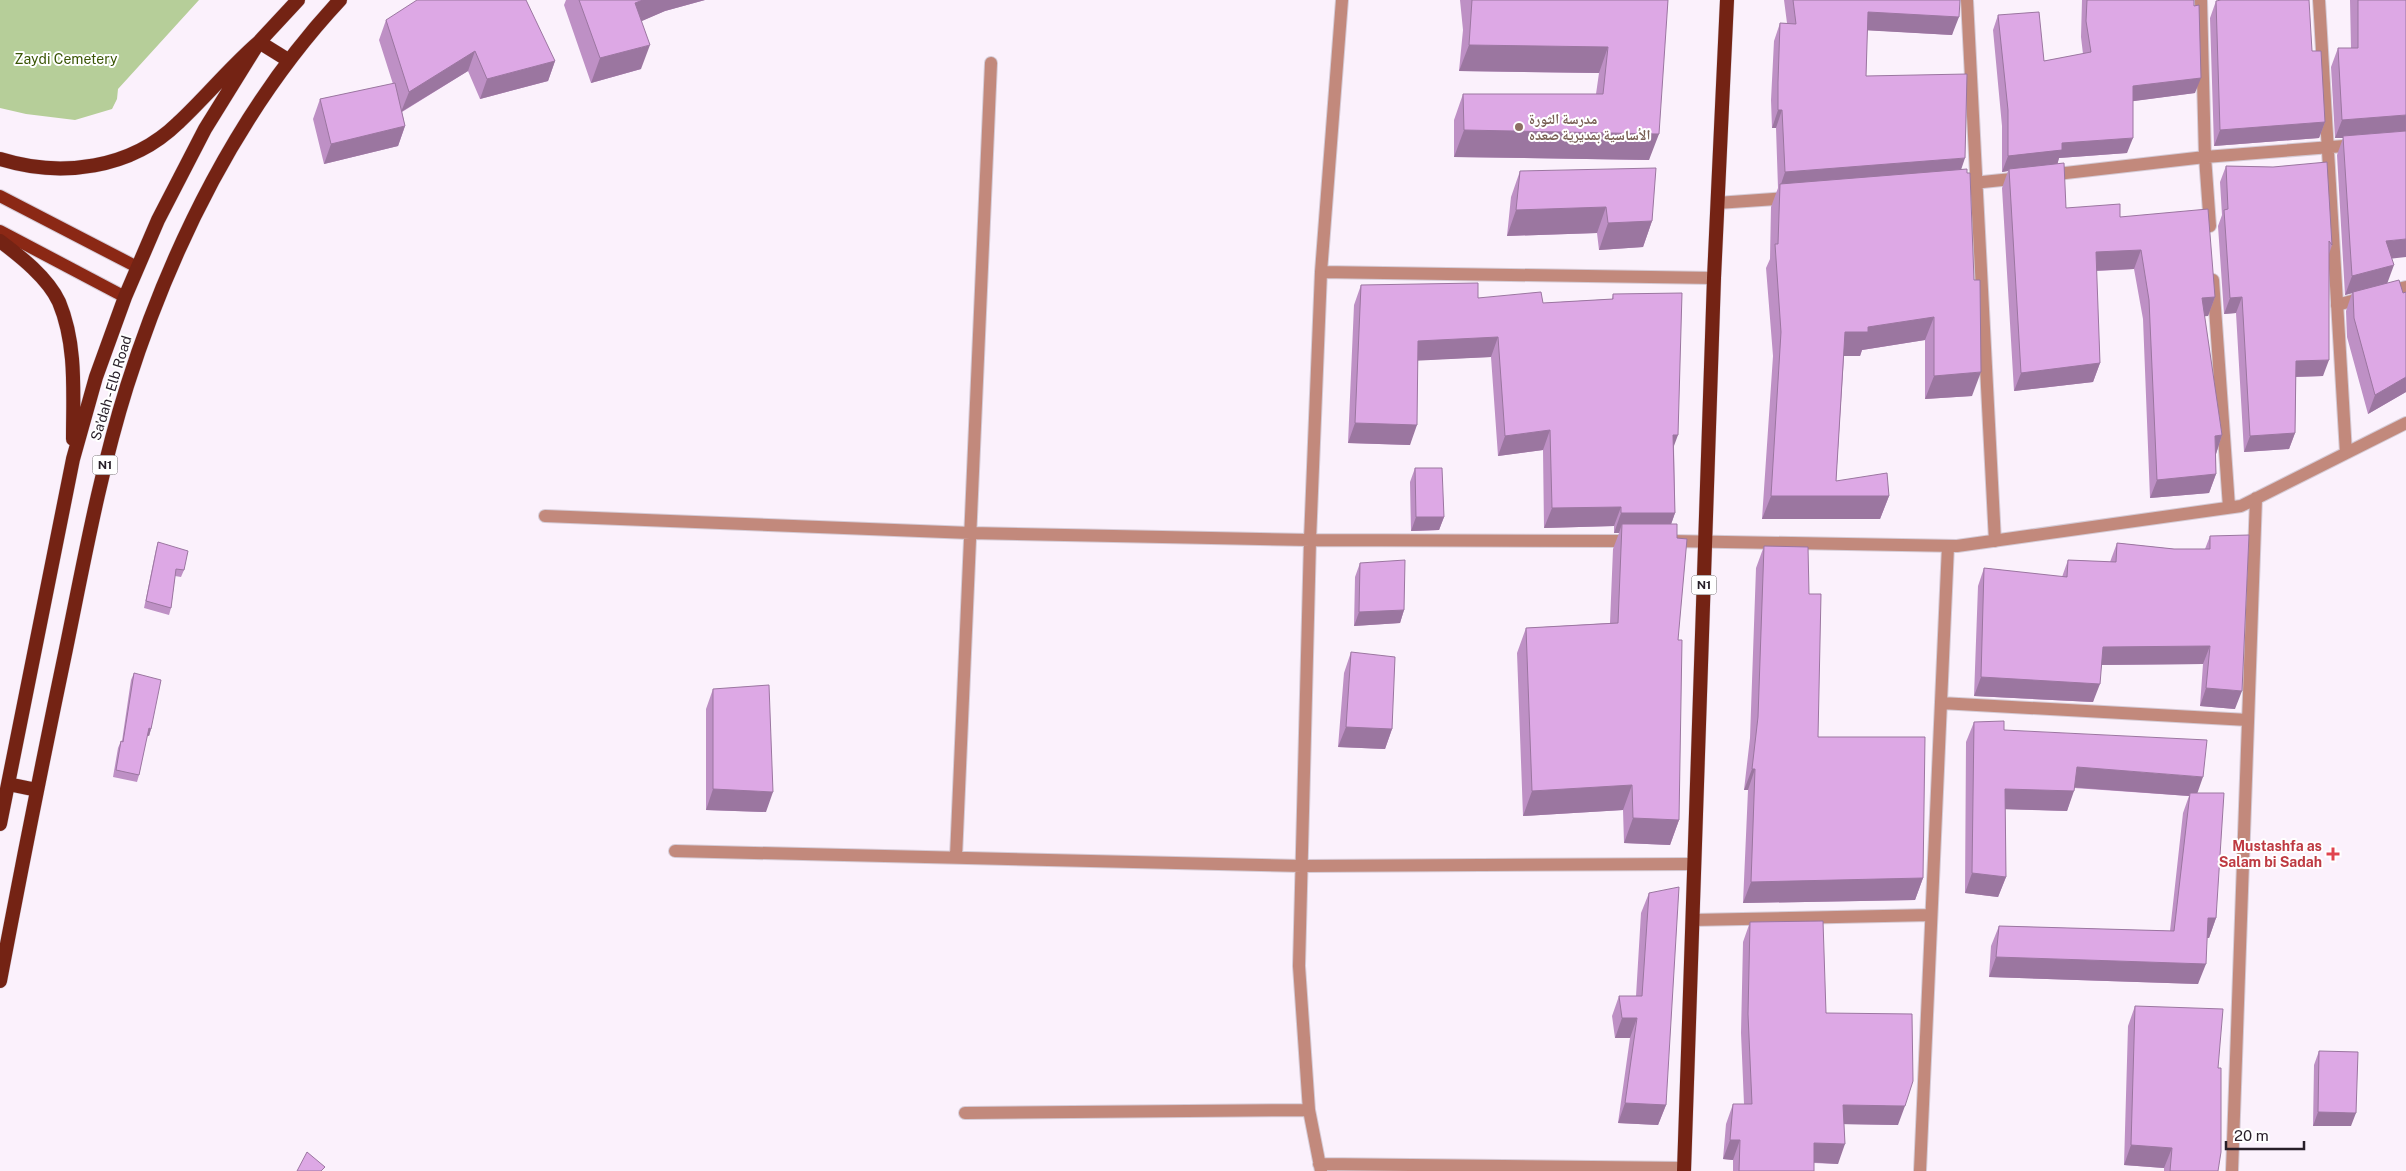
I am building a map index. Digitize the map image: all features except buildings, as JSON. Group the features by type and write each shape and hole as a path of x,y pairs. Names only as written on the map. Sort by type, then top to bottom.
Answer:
{"highway":[{"name":"Sa'dah - Elb Road","path":"0,824 72,459 96,377 136,267 205,129 260,42 298,0"},
{"name":"Sa'dah - Elb Road","path":"0,981 37,790 100,486 117,419 138,352 163,288 207,194 232,148 288,60 340,0"},
{"name":"N1","path":"1684,1170 1714,278 1727,0"},
{"path":"0,159 48,169 100,166 124,158 157,141 178,124 231,67 260,42 288,60"},
{"path":"0,241 32,268 58,301 72,349 72,459"},
{"path":"8,784 37,790"}],"main road":[{"path":"0,196 136,267"},
{"path":"0,231 125,297"}],"street":[{"path":"1342,0 1321,272 1310,540 1299,966 1309,1110 1320,1167 1684,1170"},
{"path":"1967,0 1995,541"},
{"path":"2201,0 2205,157 2210,235"},
{"path":"2319,0 2346,453"},
{"path":"956,857 991,63"},
{"path":"1946,185 2205,157 2367,144"},
{"path":"1717,203 1806,196"},
{"path":"2212,264 2229,508"},
{"path":"1321,272 1714,278"},
{"path":"2337,305 2406,287"},
{"path":"545,516 970,533 1310,540 1705,541 1948,546 2241,506 2406,423"},
{"path":"2232,1171 2256,498"},
{"path":"1920,1171 1948,546"},
{"path":"1940,703 2248,720"},
{"path":"675,851 1302,866 1694,864"},
{"path":"1692,920 1931,915"},
{"path":"965,1113 1309,1110"}],"green space":[{"name":"Zaydi Cemetery","path":"0,0 199,0 118,89 117,99 112,109 75,120 26,114 0,108"}],"place":[{"name":"مدرسة الثورة الأساسية بمديرية صعده","path":"1519,127"},
{"name":"Mustashfa as Salam bi Sadah","path":"2333,854"}]}
